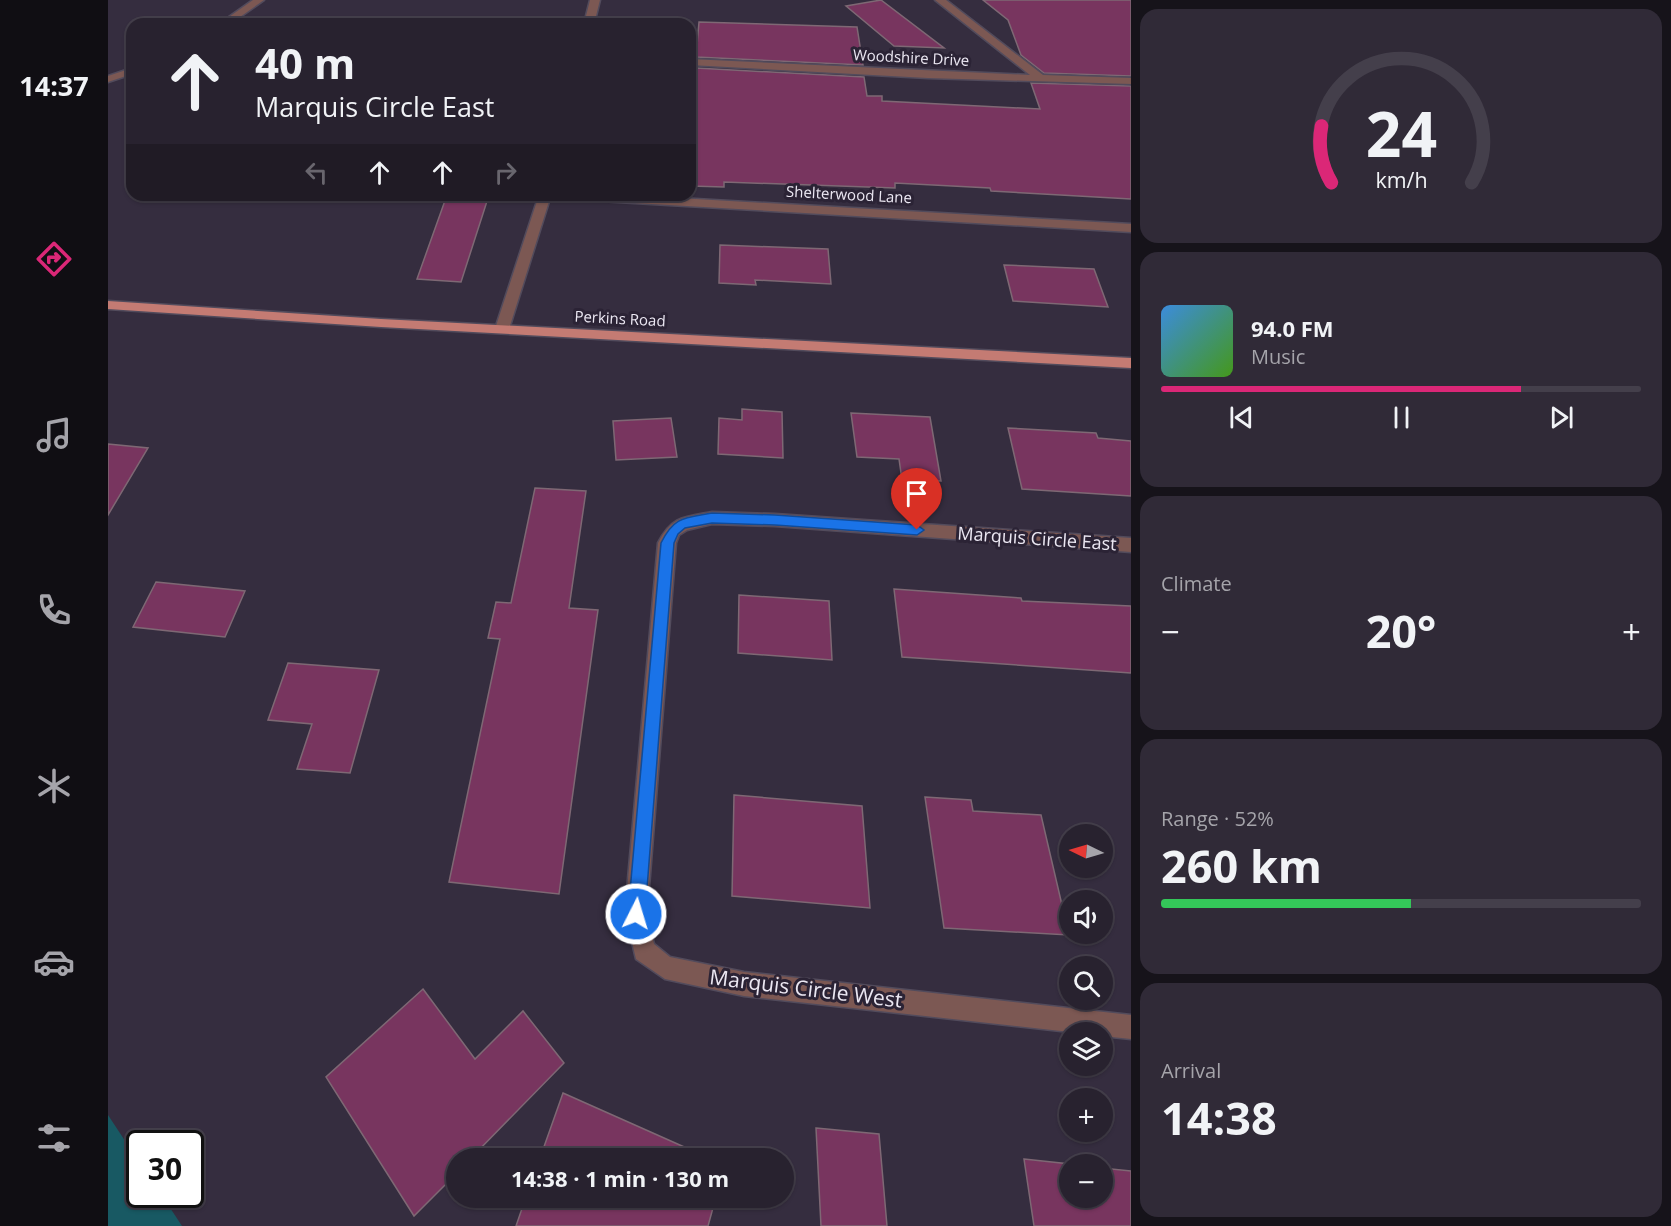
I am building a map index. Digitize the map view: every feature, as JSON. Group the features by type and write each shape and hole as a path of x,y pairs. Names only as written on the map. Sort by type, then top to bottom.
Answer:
{"main road":[{"name":"Perkins Road","path":"108,305 381,323 1131,363"}],"street":[{"path":"233,18 259,0"},
{"path":"590,18 595,0"},
{"path":"940,0 1040,78"},
{"name":"Woodshire Drive","path":"696,62 928,75 1131,81"},
{"path":"108,79 126,73"},
{"path":"502,329 543,201"},
{"name":"Shelterwood Lane","path":"668,201 1131,228"},
{"name":"Marquis Circle East","path":"655,688 667,543 673,531 682,524 712,518 775,520 1131,545"},
{"name":"Marquis Circle West","path":"655,688 636,914 644,951 665,967 744,984 1131,1027"}],"shaded area":[{"path":"108,1115 126,1142 126,1208 170,1208 182,1226 108,1226"}],"building":[{"path":"881,0 944,48 894,46 846,6"},
{"path":"983,0 1131,0 1131,76 1044,73 1021,55 1008,20"},
{"path":"699,22 857,27 863,65 696,57"},
{"path":"696,68 864,77 867,96 882,96 882,101 1040,109 1031,83 1131,86 1131,199 895,183 895,188 724,182 724,187 696,186"},
{"path":"445,201 487,201 461,282 417,279"},
{"path":"720,245 828,249 831,284 755,280 756,285 719,283"},
{"path":"1004,265 1094,269 1108,307 1013,301"},
{"path":"742,409 782,412 783,458 718,454 719,418 742,420"},
{"path":"851,413 930,417 941,481 902,480 899,459 857,457"},
{"path":"671,418 677,457 616,460 613,421"},
{"path":"1008,428 1096,433 1098,438 1131,441 1131,496 1022,489"},
{"path":"108,444 148,448 108,515"},
{"path":"535,488 586,491 569,608 598,610 559,894 449,882 500,639 488,638 496,602 511,603"},
{"path":"156,582 245,591 225,637 133,627"},
{"path":"894,589 1021,598 1022,601 1131,606 1131,673 902,657"},
{"path":"739,595 829,601 832,660 738,653"},
{"path":"288,663 379,670 350,773 297,769 312,724 268,720"},
{"path":"734,795 862,806 870,908 732,896"},
{"path":"925,797 971,800 973,811 1041,815 1059,892 1059,934 944,928"},
{"path":"423,989 475,1059 523,1011 564,1063 481,1148 446,1148 446,1184 414,1216 326,1077"},
{"path":"563,1093 687,1148 544,1148"},
{"path":"816,1128 879,1134 887,1226 821,1226"},
{"path":"1024,1159 1059,1163 1059,1208 1113,1208 1113,1169 1131,1171 1131,1226 1034,1226"},
{"path":"522,1208 713,1208 708,1226 516,1226"}],"route":[{"path":"636,914 667,543 673,531 682,524 712,518 917,530"}]}
